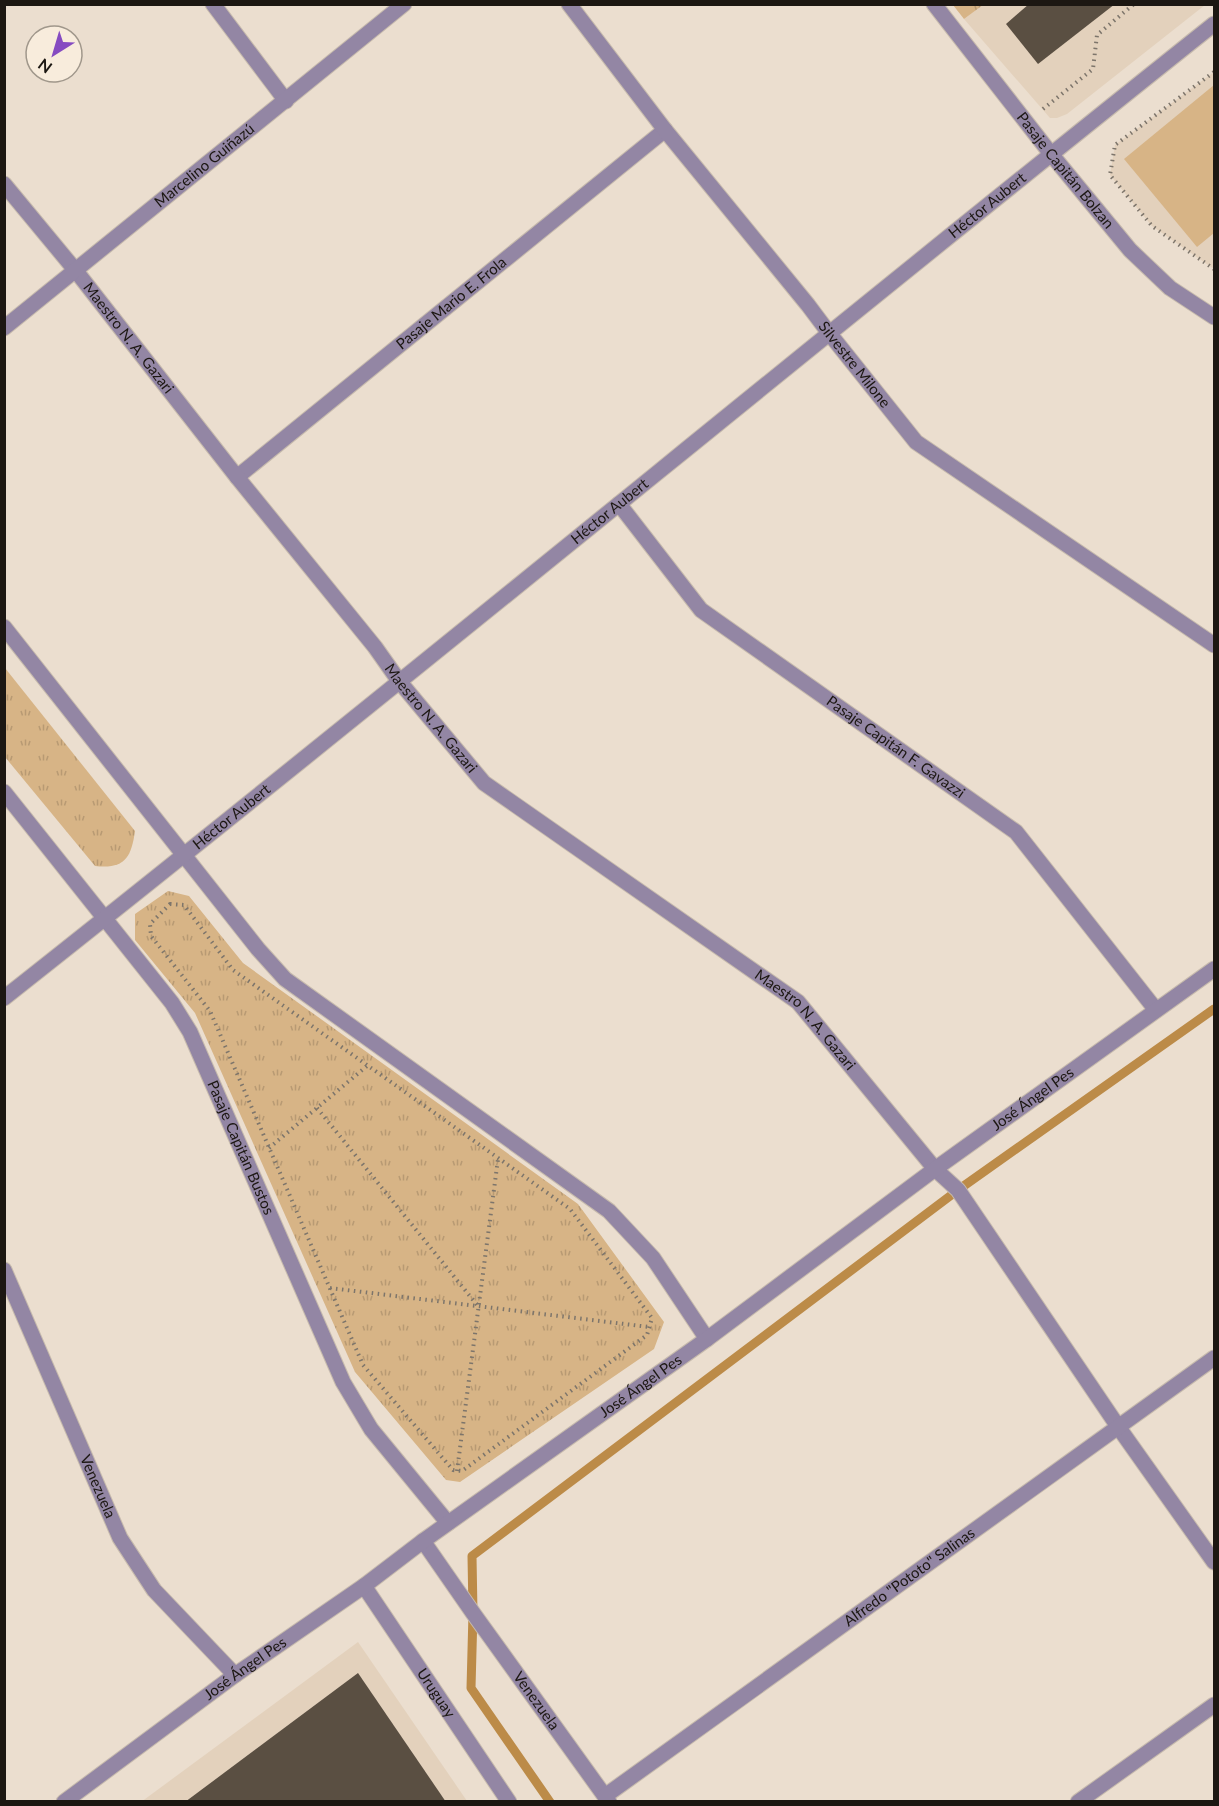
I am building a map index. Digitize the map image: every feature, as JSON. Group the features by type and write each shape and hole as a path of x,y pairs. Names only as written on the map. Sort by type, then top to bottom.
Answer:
{"street":[{"path":"213,4 286,100"},
{"name":"Marcelino Guiñazú","path":"4,328 404,4"},
{"name":"Silvestre Milone","path":"569,4 665,130 916,442 1215,645"},
{"name":"Pasaje Capitán Bolzan","path":"934,4 1051,154 1130,250 1170,288 1215,317"},
{"name":"Héctor Aubert","path":"4,998 185,856 829,333 1215,24"},
{"name":"Pasaje Mario E. Frola","path":"237,477 665,130"},
{"name":"Maestro N. A. Gazari","path":"4,184 375,647 399,681 484,783 798,1002 935,1169 958,1190 1119,1428 1215,1562"},
{"name":"Pasaje Capitán F. Gavazzi","path":"619,504 701,610 1016,832 1156,1010"},
{"path":"4,627 258,950 285,979 609,1211 653,1258 707,1339"},
{"name":"Pasaje Capitán Bustos","path":"4,792 172,1003 190,1032 343,1382 371,1429 448,1523"},
{"name":"José Ángel Pes","path":"64,1802 235,1675 364,1586 423,1541 707,1339 935,1169 1215,969"},
{"name":"Venezuela","path":"4,1270 120,1538 154,1590 235,1675"},
{"name":"Alfredo \"Pototo\" Salinas","path":"607,1799 1215,1358"},
{"name":"Venezuela","path":"423,1541 607,1799"},
{"name":"Uruguay","path":"364,1586 508,1802"},
{"path":"1078,1802 1215,1705"}],"path":[{"path":"1042,109 1093,69 1097,35 1134,4"},
{"path":"1215,72 1114,145 1110,175 1152,226 1215,269"},
{"path":"210,1011 363,1365 453,1470 462,1471 647,1335 652,1318 570,1209"},
{"path":"269,1148 368,1065"},
{"path":"317,1108 479,1307"},
{"path":"457,1471 498,1158"},
{"path":"330,1288 649,1328"}],"shaded area":[{"path":"983,5 1205,5 1067,114 1050,118 964,19"},
{"path":"1214,72 1214,269 1152,226 1110,175 1115,145"},
{"path":"358,1642 467,1801 141,1802"}],"green space":[{"path":"953,5 983,5 964,19"},
{"path":"1214,85 1214,233 1197,247 1124,159"},
{"path":"5,668 135,831 131,849 119,864 105,867 95,866 5,757"},
{"path":"168,891 189,896 243,963 578,1204 664,1322 654,1349 460,1482 446,1480 355,1372 195,1013 135,940 135,914"}],"building":[{"path":"1029,4 1115,4 1038,64 1006,24"},
{"path":"358,1673 446,1802 185,1802"}],"waterway":[{"path":"550,1802 471,1688 472,1556 958,1190 1214,1009"}]}
